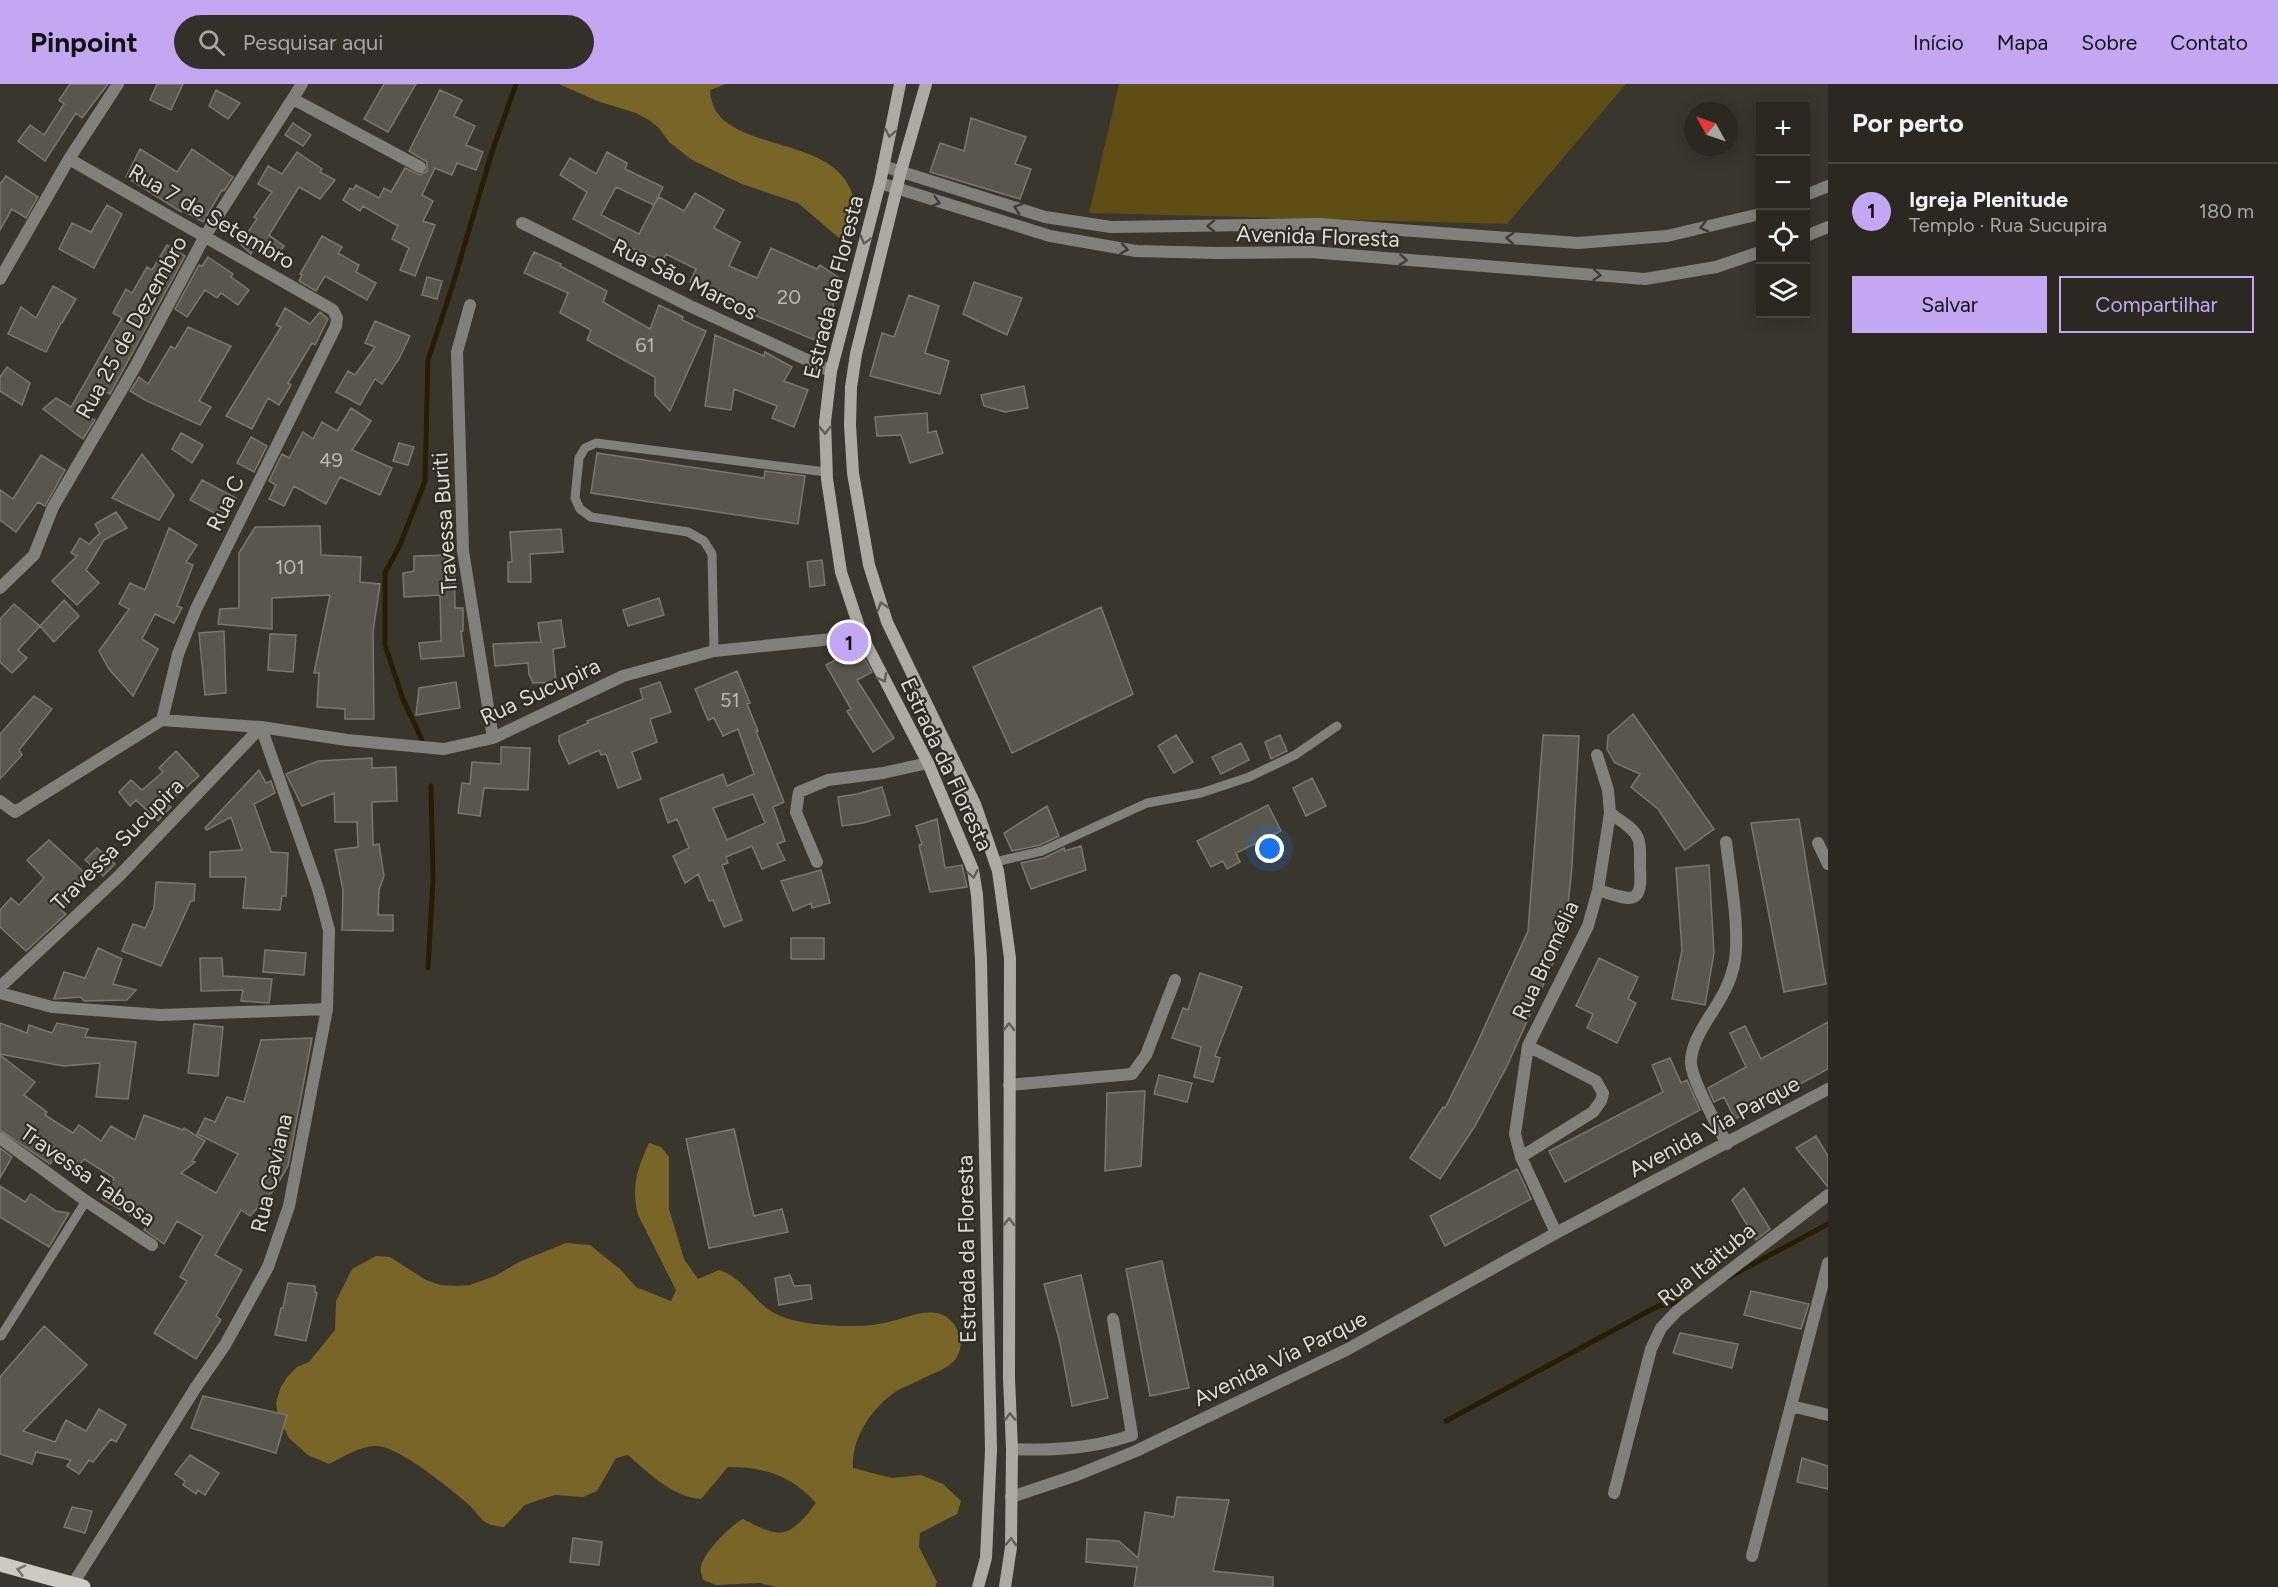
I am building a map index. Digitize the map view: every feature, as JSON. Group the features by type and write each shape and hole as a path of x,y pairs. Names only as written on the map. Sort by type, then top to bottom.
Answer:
{"main road":[{"name":"Estrada da Floresta","path":"900,84 880,183 831,371 825,422 826,472 841,572 862,636 928,763 973,870 978,917 991,1450 986,1558 978,1587"},
{"name":"Estrada da Floresta","path":"926,84 901,171 856,354 850,425 853,473 869,566 887,622 975,804 998,871 1010,958 1009,1378 1012,1449 1011,1547 1005,1587"},
{"path":"0,1564 78,1586"}],"street":[{"path":"0,279 69,159 118,84"},
{"name":"Rua 25 de Dezembro","path":"0,588 34,555 53,507 135,368 205,236 302,84"},
{"path":"293,99 420,166"},
{"name":"Rua 7 de Setembro","path":"69,159 333,310"},
{"name":"Avenida Floresta","path":"883,166 1045,217 1111,227 1319,224 1578,243 1667,236 1756,215"},
{"name":"Avenida Floresta","path":"880,183 1050,236 1136,251 1217,254 1311,252 1645,279 1716,267 1756,254"},
{"path":"1810,193 1828,186"},
{"name":"Rua São Marcos","path":"522,224 690,306 831,371"},
{"path":"1810,234 1828,227"},
{"name":"Travessa Buriti","path":"470,305 457,352 463,551 493,738"},
{"name":"Rua C","path":"162,720 178,654 196,609 336,326 338,318 333,310"},
{"name":"Rua Sucupira","path":"162,720 261,727 346,740 444,749 493,738 623,676 714,651 862,636"},
{"path":"0,801 15,812 162,720"},
{"name":"Travessa Sucupira","path":"0,987 119,876 261,727"},
{"name":"Rua Caviana","path":"78,1586 172,1424 225,1345 268,1267 289,1206 327,1009 329,930 318,889 261,727"},
{"name":"Rua Bromélia","path":"1528,1046 1588,926 1598,890 1610,813 1608,790 1597,755"},
{"path":"818,862 796,812 799,792 828,780 883,773 928,763"},
{"path":"1598,890 1627,900 1636,896 1642,888 1638,839 1632,830 1610,813"},
{"path":"1726,842 1737,939 1735,963 1730,982 1720,1003 1695,1042 1690,1062 1726,1144"},
{"path":"1818,843 1828,864"},
{"path":"1009,1085 1132,1074 1146,1056 1175,980"},
{"path":"0,993 51,1007 161,1015 327,1009"},
{"path":"1521,1157 1593,1112 1601,1101 1603,1093 1596,1081 1528,1046 1515,1134 1521,1157 1556,1233"},
{"name":"Avenida Via Parque","path":"1011,1497 1077,1475 1137,1451 1348,1349 1556,1233 1828,1089"},
{"name":"Travessa Tabosa","path":"0,1138 86,1201 152,1245"},
{"name":"Rua Itaituba","path":"1614,1493 1651,1349 1661,1328 1677,1311 1828,1195"},
{"path":"1752,1556 1828,1263"},
{"path":"1113,1319 1132,1435 1137,1451"},
{"path":"1791,1406 1828,1415"},
{"path":"1012,1449 1037,1450 1110,1443 1132,1435"}],"lane":[{"path":"714,651 712,554 704,541 688,532 591,517 580,509 575,498 579,458 585,448 596,443 826,472"},
{"path":"995,862 1042,851 1147,803 1201,794 1248,777 1295,755 1337,726"},
{"path":"1,1336 86,1201"}],"shaded area":[{"path":"559,84 726,84 710,90 712,103 721,118 755,137 829,164 843,177 852,193 856,215 854,227 839,238 798,203 742,184 692,160 669,142 659,128 649,120"},
{"path":"1119,84 1626,84 1507,224 1089,213"},
{"path":"649,1143 661,1147 669,1157 669,1209 684,1259 698,1279 719,1270 738,1281 772,1312 791,1320 812,1324 869,1325 926,1313 945,1316 953,1323 961,1341 955,1360 945,1368 898,1390 886,1399 864,1426 853,1457 853,1468 892,1478 921,1475 943,1484 961,1501 957,1514 920,1533 919,1547 937,1582 935,1587 777,1587 759,1583 716,1585 703,1580 701,1568 707,1553 738,1522 743,1519 767,1530 784,1532 799,1523 816,1503 807,1493 787,1479 765,1471 728,1467 701,1499 680,1494 671,1489 628,1455 616,1458 597,1491 583,1497 555,1495 525,1505 504,1527 482,1520 467,1503 437,1479 387,1448 365,1447 329,1464 308,1455 289,1438 278,1416 276,1403 280,1389 287,1377 297,1367 309,1362 335,1330 336,1301 352,1269 376,1256 390,1257 426,1280 440,1285 455,1286 470,1285 495,1276 519,1262 566,1243 590,1245 620,1269 636,1287 671,1301 676,1290 638,1215 636,1205 636,1178"}],"building":[{"path":"70,84 108,84 82,118 76,113 45,161 18,141 30,125 44,135 64,104 59,100"},
{"path":"157,84 183,84 171,110 150,100"},
{"path":"384,84 416,84 388,132 364,119"},
{"path":"216,90 240,103 228,119 209,106"},
{"path":"440,90 462,100 454,116 475,126 466,145 483,152 476,170 457,163 452,175 435,168 422,195 433,201 423,221 435,225 415,276 400,270 409,248 392,239 398,226 363,206 360,211 343,200 350,188 353,190 356,185 379,198 384,188 391,192 405,168 420,175 427,171 427,162 409,151"},
{"path":"971,118 1026,137 1015,164 1031,169 1020,199 930,172 940,143 964,151"},
{"path":"293,123 311,135 303,146 285,135"},
{"path":"140,149 177,172 192,149 233,177 224,191 222,190 203,222 182,210 181,212 126,177"},
{"path":"297,152 322,169 320,172 335,180 320,199 299,187 269,235 284,246 273,261 255,247 251,254 240,244 257,219 254,217 272,192 258,184 268,166 282,174"},
{"path":"607,152 627,163 625,169 663,187 654,205 659,197 684,211 695,193 724,210 714,228 740,242 729,266 757,278 771,248 817,269 820,265 841,279 822,343 742,310 690,282 696,269 666,254 663,261 621,244 573,219 587,192 560,175 570,158 596,174","holes":["616,187 654,205 639,234 601,215"]},
{"path":"6,176 38,197 26,218 12,209 0,230 0,184"},
{"path":"107,205 122,214 94,268 59,249 72,223 91,232"},
{"path":"322,236 342,247 338,253 359,265 356,272 376,283 367,300 325,276 316,291 299,281 302,275 300,274"},
{"path":"167,245 185,256 110,394 104,391 87,416 95,420 83,439 43,409 56,398 71,407 122,318 113,313 126,289 132,293 147,267 152,270"},
{"path":"534,252 561,264 560,266 607,291 603,302 650,329 659,305 683,317 682,320 706,331 670,411 655,395 655,377 587,340 591,330 560,313 568,293 524,273"},
{"path":"208,257 233,274 231,277 249,290 238,305 221,293 217,298 205,290 187,317 175,309 199,265 202,266"},
{"path":"427,277 442,281 437,299 422,295"},
{"path":"974,282 1022,298 1007,335 963,314"},
{"path":"53,286 76,299 46,352 8,334 21,307 36,318"},
{"path":"909,295 939,306 925,353 949,361 940,394 870,376 882,333 894,337"},
{"path":"285,308 310,324 320,312 328,319 315,345 312,343 288,383 291,385 279,405 268,398 252,429 226,416 281,327 276,325"},
{"path":"375,321 410,336 399,359 382,384 375,379 360,405 336,392 348,371 355,375 375,347 365,343"},
{"path":"188,327 231,346 199,401 211,407 200,425 130,391 139,377 148,384 171,346 175,349"},
{"path":"715,335 764,356 765,352 792,367 784,381 808,390 794,427 772,418 777,406 734,389 731,410 705,406"},
{"path":"7,367 30,383 22,405 0,391 0,377"},
{"path":"1024,386 1028,408 1005,412 984,406 981,395"},
{"path":"351,408 371,421 352,450 392,468 380,495 340,477 326,504 294,486 284,506 269,499 276,485 269,481 282,454 289,458 303,432 313,439 322,422 337,431"},
{"path":"927,413 928,433 936,431 943,453 910,463 901,435 877,436 875,417"},
{"path":"181,433 203,445 192,463 172,449"},
{"path":"251,437 267,446 254,472 237,463"},
{"path":"399,443 414,447 408,465 393,461"},
{"path":"597,453 764,478 765,471 805,476 798,524 591,493"},
{"path":"142,454 174,495 159,520 112,498"},
{"path":"41,455 65,470 45,506 38,502 16,532 0,520 0,490 13,499"},
{"path":"202,480 236,498 224,518 190,500"},
{"path":"116,512 127,528 104,540 86,570 99,583 77,605 52,581 77,556 71,553 80,538 89,544 100,533 95,524"},
{"path":"320,526 321,555 361,557 360,582 380,584 373,632 374,719 345,719 345,709 317,707 319,673 314,673 330,595 272,598 272,629 218,624 220,609 239,608 239,553 255,527"},
{"path":"169,528 197,545 186,562 193,565 177,606 182,608 174,623 155,614 142,639 158,649 133,696 109,669 99,651 129,609 119,604 130,583 145,590"},
{"path":"561,529 563,552 530,554 531,582 508,582 508,562 512,562 510,532"},
{"path":"454,555 455,608 463,608 463,631 461,631 464,656 421,659 419,643 441,641 440,595 404,597 403,573 414,571 414,556"},
{"path":"822,560 825,585 810,587 807,562"},
{"path":"659,598 664,615 628,626 623,610"},
{"path":"64,600 79,616 54,642 40,626"},
{"path":"14,604 40,626 18,650 27,658 12,673 0,662 0,619"},
{"path":"1101,607 1133,694 1012,753 973,667"},
{"path":"561,620 565,647 553,649 556,682 533,683 528,663 495,666 493,644 541,642 538,623"},
{"path":"224,631 226,693 205,695 199,633"},
{"path":"270,634 296,635 293,672 268,670"},
{"path":"858,647 872,672 857,680 894,738 873,752 847,711 851,709 826,665"},
{"path":"737,671 750,703 747,704 758,731 756,731 784,802 773,807 785,841 777,844 785,860 762,869 752,846 726,857 728,863 722,865 742,920 724,927 713,900 709,901 698,874 685,883 673,856 689,848 677,819 668,823 660,799 723,774 727,786 754,774 738,729 723,736 714,718 708,720 695,689","holes":["753,794 765,823 727,840 713,808"]},
{"path":"456,682 460,708 416,715 419,688"},
{"path":"660,682 671,712 650,719 657,742 632,752 641,779 618,788 606,754 601,755 599,750 569,764 559,742 559,736 588,723 587,721 643,699 640,689"},
{"path":"34,696 52,709 19,750 22,755 0,779 0,734"},
{"path":"1633,714 1714,829 1685,850 1658,809 1631,787 1640,774 1615,763 1607,749 1608,736"},
{"path":"1176,735 1193,762 1174,773 1158,746"},
{"path":"1280,735 1287,751 1271,759 1265,742"},
{"path":"1543,735 1579,736 1572,866 1565,936 1507,1066 1475,1126 1440,1179 1410,1158 1443,1107 1445,1108 1528,931"},
{"path":"1241,743 1249,760 1221,774 1212,757"},
{"path":"501,747 530,748 528,790 484,788 480,816 458,813 462,783 470,784 472,762 501,764"},
{"path":"176,751 199,776 167,804 171,807 158,821 136,800 130,806 119,792 131,780 142,790 163,772 159,768"},
{"path":"372,758 372,768 396,767 397,801 372,802 373,845 379,844 384,876 379,890 378,915 393,915 393,931 342,930 343,890 335,850 358,847 357,822 335,822 334,793 302,806 286,774 318,761"},
{"path":"259,770 266,783 271,781 275,793 254,804 271,852 288,853 286,896 282,896 280,910 243,908 246,877 210,877 210,852 242,850 231,817 207,830 205,828"},
{"path":"1312,778 1326,806 1306,816 1293,788"},
{"path":"882,787 890,815 842,826 838,797"},
{"path":"1268,805 1281,831 1236,853 1240,862 1227,869 1223,861 1211,867 1197,841"},
{"path":"1047,806 1059,836 1040,845 1012,851 1004,833"},
{"path":"937,819 945,868 962,865 967,887 930,892 919,845 922,844 916,826"},
{"path":"1799,819 1826,984 1784,992 1751,823"},
{"path":"49,840 86,874 63,896 69,902 61,910 66,914 26,951 0,927 0,910 11,898 19,905 44,878 27,860"},
{"path":"1081,846 1086,870 1031,889 1021,863 1044,858 1064,848 1065,851"},
{"path":"97,848 115,864 103,876 85,860"},
{"path":"1709,865 1714,953 1705,1005 1672,999 1682,950 1676,868"},
{"path":"821,870 830,903 812,908 811,903 793,911 781,881"},
{"path":"156,882 195,884 194,901 191,901 161,966 122,951 133,924 145,928 154,908"},
{"path":"791,938 824,938 824,959 791,959"},
{"path":"98,948 122,959 113,984 136,990 127,1000 84,1001 81,997 54,999 64,972 85,978"},
{"path":"265,950 306,953 304,975 263,972"},
{"path":"200,958 222,958 223,976 272,979 269,1003 241,1001 243,990 201,991"},
{"path":"1599,958 1638,977 1628,999 1636,1003 1617,1043 1587,1028 1593,1014 1576,1006"},
{"path":"1200,973 1242,987 1215,1056 1220,1058 1213,1082 1194,1077 1201,1047 1172,1038 1183,1008 1188,1010"},
{"path":"1828,1022 1828,1069 1735,1119 1724,1097 1714,1102 1708,1088 1746,1067 1730,1033 1745,1026 1761,1059"},
{"path":"0,1023 27,1033 29,1025 52,1033 57,1023 88,1029 85,1037 136,1042 128,1099 96,1097 100,1063 63,1066 0,1054"},
{"path":"194,1024 223,1027 218,1076 188,1073"},
{"path":"312,1038 288,1166 274,1190 250,1216 241,1210 215,1255 242,1270 216,1316 221,1320 196,1359 154,1333 187,1281 180,1277 203,1236 177,1221 164,1244 144,1230 147,1225 102,1199 114,1178 84,1159 77,1168 57,1154 50,1164 0,1130 0,1055 35,1082 24,1095 47,1112 45,1115 73,1133 79,1125 101,1141 111,1126 135,1140 144,1115 183,1130 184,1128 205,1141 192,1161 195,1162 181,1173 216,1193 238,1154 197,1134 205,1118 215,1122 227,1097 244,1102 261,1040"},
{"path":"1670,1058 1681,1083 1687,1080 1700,1110 1565,1182 1549,1151 1663,1092 1652,1065"},
{"path":"1159,1075 1192,1083 1187,1102 1154,1094"},
{"path":"1145,1091 1141,1166 1105,1171 1107,1093"},
{"path":"734,1129 754,1216 782,1209 788,1232 709,1248 686,1139"},
{"path":"1816,1136 1828,1156 1828,1187 1796,1148"},
{"path":"0,1148 12,1157 0,1178"},
{"path":"1517,1169 1531,1199 1445,1246 1430,1216"},
{"path":"0,1186 25,1202 31,1194 56,1211 69,1213 49,1247 0,1217"},
{"path":"1744,1188 1770,1229 1756,1240 1732,1200"},
{"path":"1162,1261 1189,1388 1150,1396 1126,1269"},
{"path":"790,1275 794,1286 810,1285 812,1299 779,1305 775,1278"},
{"path":"1081,1275 1108,1398 1072,1406 1060,1343 1044,1284"},
{"path":"288,1283 315,1286 317,1293 306,1341 275,1335"},
{"path":"1751,1291 1809,1304 1801,1329 1744,1315"},
{"path":"44,1326 87,1365 23,1431 55,1442 66,1420 86,1431 99,1409 126,1425 116,1442 111,1439 93,1462 89,1460 79,1474 67,1466 71,1460 36,1452 32,1464 0,1454 0,1377"},
{"path":"1680,1333 1738,1344 1732,1368 1673,1353"},
{"path":"203,1396 287,1415 276,1453 191,1428"},
{"path":"190,1455 219,1473 205,1495 198,1490 196,1494 183,1485 185,1481 175,1474"},
{"path":"1802,1458 1828,1466 1828,1489 1797,1482"},
{"path":"1177,1497 1229,1500 1213,1571 1273,1577 1273,1587 1134,1587 1137,1567 1086,1562 1087,1539 1119,1541 1138,1558 1145,1512 1174,1517"},
{"path":"72,1507 92,1511 85,1533 64,1527"},
{"path":"573,1538 602,1542 599,1565 570,1562"}],"waterway":[{"path":"422,740 403,699 385,645 385,573 400,545 425,481 428,360 492,152 516,84"},
{"path":"428,968 433,880 431,786"},
{"path":"1727,1278 1828,1224"},
{"path":"1446,1421 1658,1306 1682,1302"}],"place":[{"name":"Igreja Plenitude","path":"849,642"}]}
